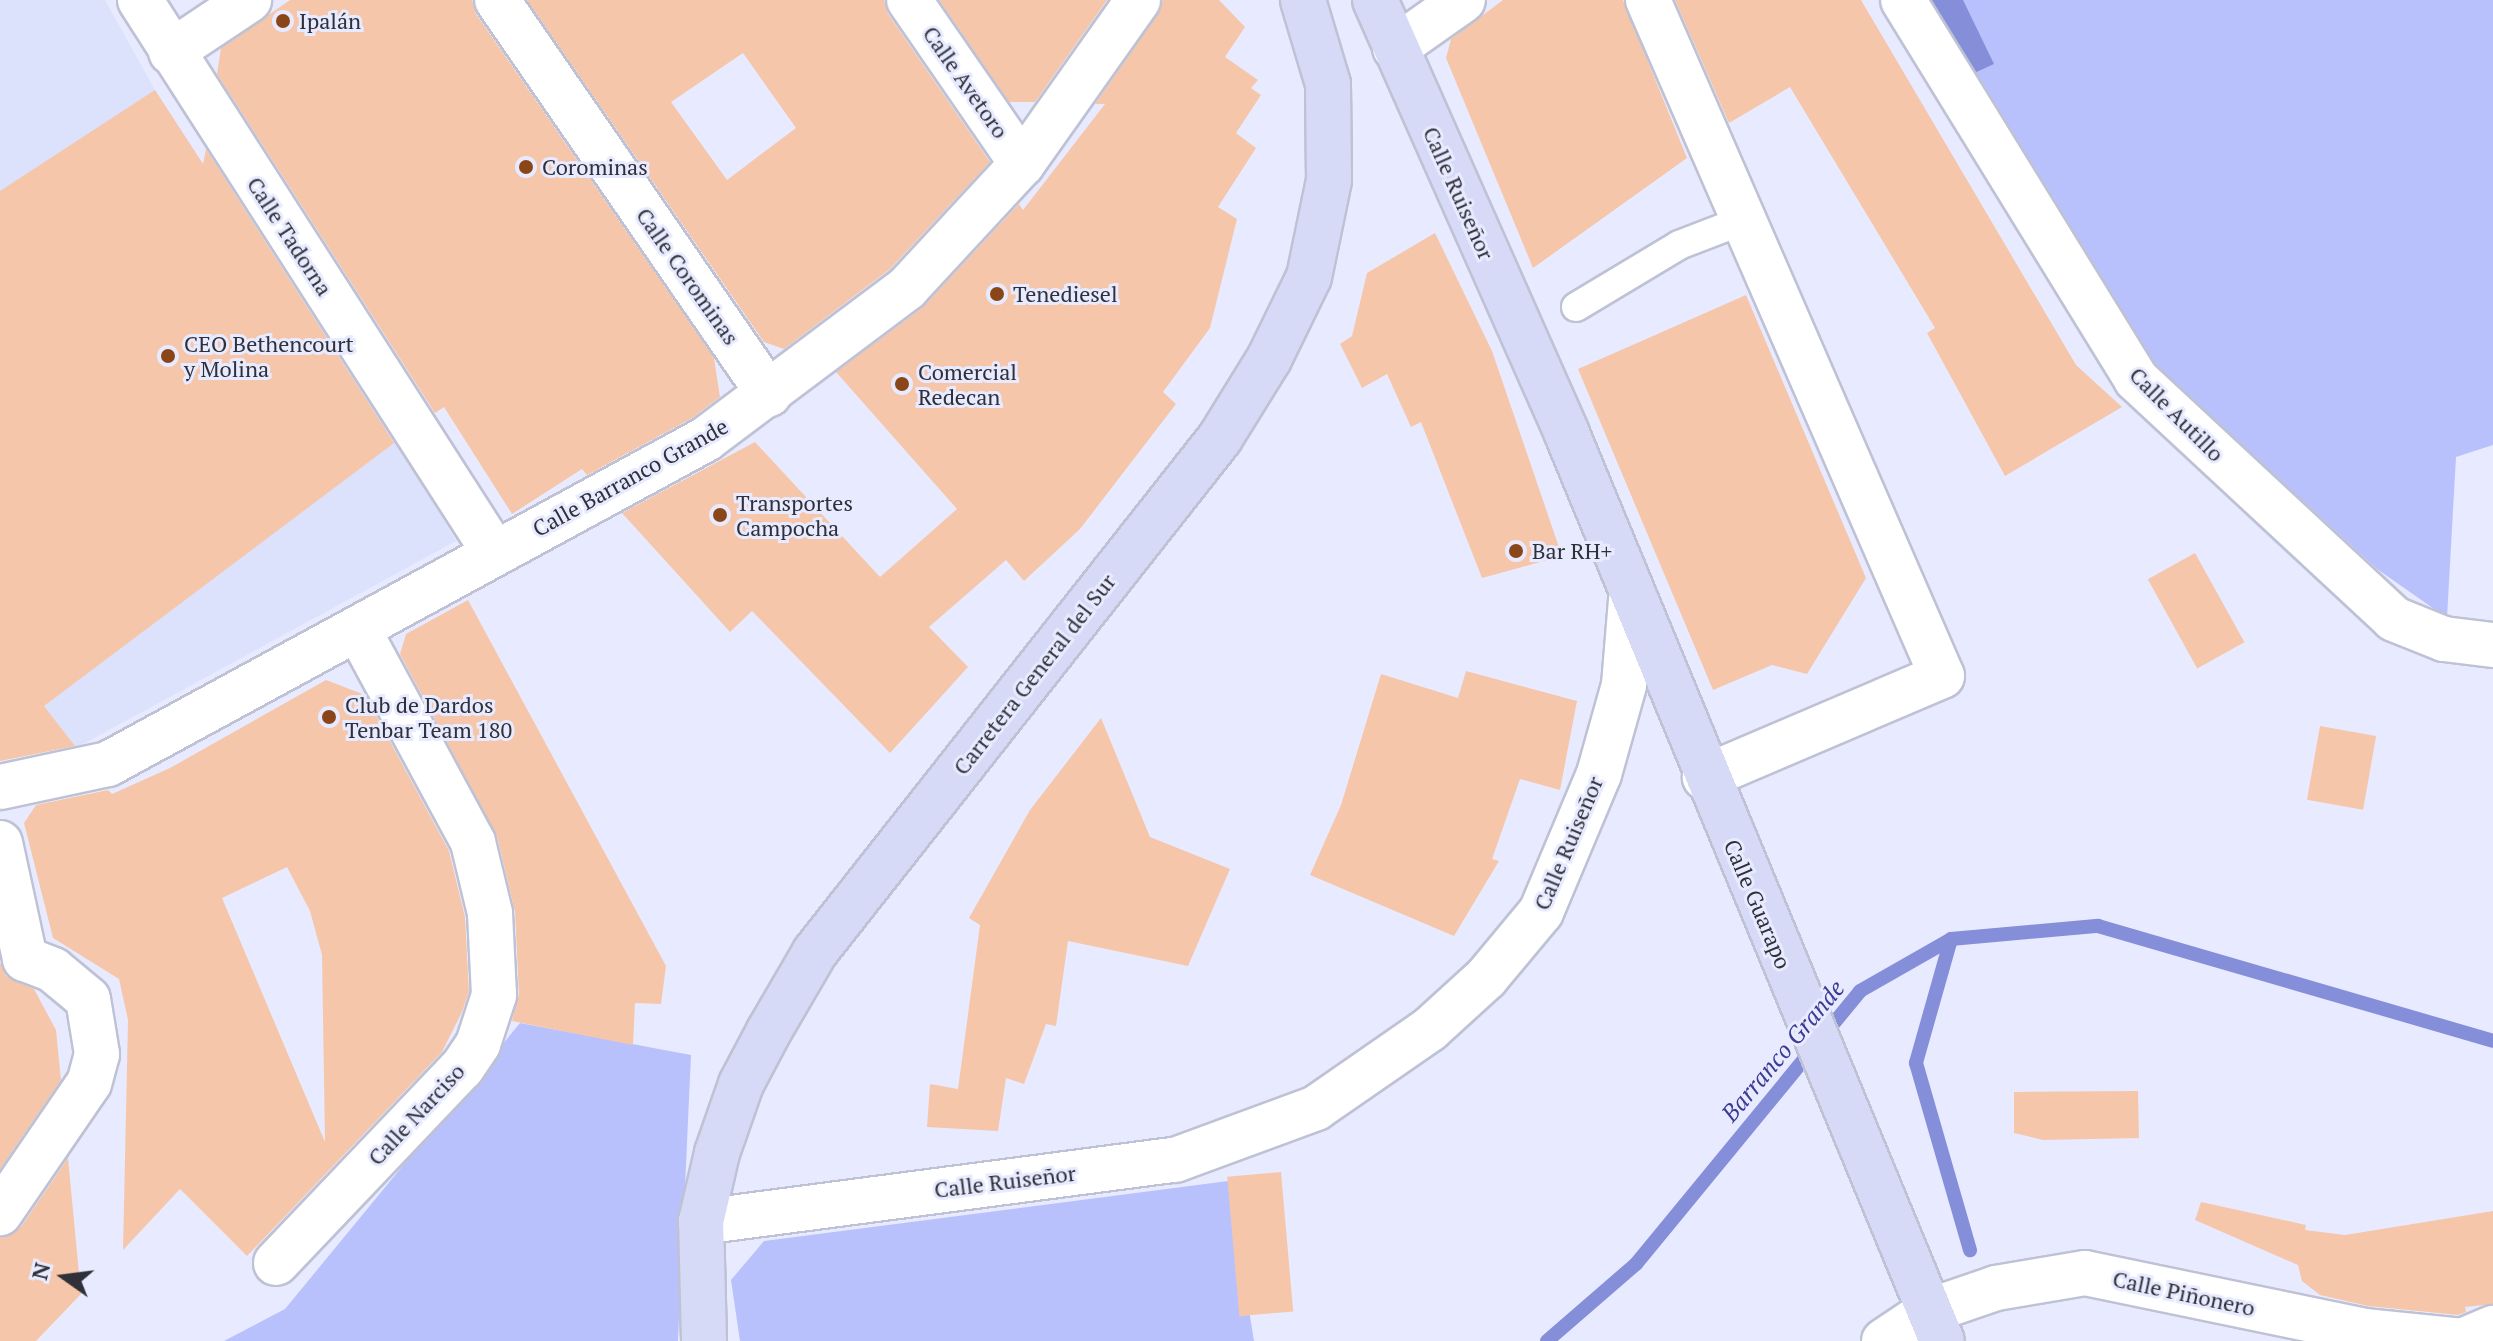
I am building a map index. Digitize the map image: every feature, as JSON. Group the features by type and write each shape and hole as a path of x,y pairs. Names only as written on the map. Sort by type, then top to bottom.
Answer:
{"main road":[{"name":"Carretera General del Sur","path":"704,1341 701,1242 717,1153 741,1084 815,952 1220,438 1269,359 1309,277 1329,180 1328,84 1303,0"},
{"name":"Calle Ruiseñor","path":"1375,0 1567,434 1631,599"},
{"name":"Calle Guarapo","path":"1631,599 1936,1326"}],"street":[{"name":"Calle Tadorna","path":"140,0 494,552"},
{"path":"171,52 249,0"},
{"name":"Calle Corominas","path":"497,0 769,394"},
{"name":"Calle Avetoro","path":"909,0 1022,164"},
{"name":"Calle Barranco Grande","path":"0,787 108,764 359,631 494,552 706,439 907,288 1022,164 1138,0"},
{"path":"1395,48 1463,0"},
{"path":"1648,0 1942,676 1705,777"},
{"name":"Calle Autillo","path":"1903,0 2136,379 2394,619 2444,639 2493,645"},
{"name":"Calle Ruiseñor","path":"701,1242 1175,1160 1316,1108 1430,1029 1486,978 1541,912 1599,774 1624,685 1631,599"},
{"name":"Calle Narciso","path":"276,1263 462,1068 478,1044 494,995 490,913 473,842 359,631"},
{"path":"0,843 13,963 53,970 88,999 97,1054 89,1083 0,1213"},
{"name":"Calle Piñonero","path":"1884,1341 1936,1326 1996,1288 2085,1273 2364,1331 2462,1341 2493,1328"}],"lane":[{"path":"1576,307 1679,245 1744,220"}],"shaded area":[{"name":"CEO Bethencourt y Molina","path":"0,0 105,0 155,90 255,244 398,440 456,541 76,748 0,649"},
{"path":"1924,0 1963,0 1994,64 1959,80"},
{"path":"1931,0 2493,0 2493,445 2456,457 2447,618 2377,569 2144,355"},
{"path":"520,1023 691,1055 678,1341 224,1341 285,1309"},
{"path":"1228,1181 1254,1341 740,1341 731,1280 764,1241"}],"building":[{"path":"290,0 472,0 476,14 714,358 720,397 692,418 587,475 582,469 512,514 444,407 435,413 217,74 221,48"},
{"path":"527,0 884,0 888,14 990,162 890,269 784,349 764,342","holes":["743,53 796,128 727,180 671,102"]},
{"path":"939,0 1107,0 1035,102 1009,102"},
{"path":"1163,0 1219,0 1245,27 1225,57 1258,80 1251,88 1261,95 1236,133 1256,148 1218,207 1237,219 1210,328 1163,392 1176,404 1080,529 1024,581 1006,560 929,627 968,667 890,753 752,611 730,632 622,513 755,442 880,577 957,509 836,372 922,308 1019,204 1023,210 1105,104 1095,104 1158,14"},
{"path":"1503,0 1623,0 1687,158 1533,268 1446,58 1451,39"},
{"path":"1675,0 1861,0 2076,365 2122,407 2005,476 1927,333 1935,328 1790,87 1729,123"},
{"name":"CEO Bethencourt y Molina","path":"155,90 203,164 206,149 394,443 44,706 75,746 0,761 0,191"},
{"path":"1435,233 1492,351 1562,556 1482,578 1421,422 1411,427 1387,374 1362,388 1340,344 1352,336 1367,273"},
{"path":"1746,295 1866,578 1807,674 1772,665 1713,690 1578,369"},
{"path":"2195,553 2244,642 2197,668 2148,579"},
{"path":"468,600 666,966 661,1004 635,1003 633,1045 512,1021 519,994 515,912 497,836 400,654 406,634"},
{"path":"1466,671 1577,701 1560,790 1520,779 1492,859 1499,861 1454,936 1310,875 1341,805 1381,674 1458,698"},
{"path":"326,680 365,695 449,851 465,917 469,992 442,1052 247,1256 180,1189 123,1250 128,1020 119,979 53,938 24,823 36,805 108,790 112,794 170,768","holes":["287,867 310,911 322,955 325,1142 222,898"]},
{"path":"1101,718 1150,837 1230,869 1188,966 1068,941 1056,1026 1046,1024 1024,1084 1006,1078 998,1131 927,1127 930,1084 958,1089 980,925 969,918 1030,810"},
{"path":"2320,726 2376,736 2363,810 2307,800"},
{"path":"0,962 6,976 34,989 56,1030 61,1080 0,1169"},
{"path":"2138,1091 2139,1138 2043,1140 2014,1133 2014,1092"},
{"path":"68,1158 81,1294 36,1341 0,1341 0,1238 21,1227"},
{"path":"1281,1172 1293,1311 1239,1316 1227,1177"},
{"path":"2201,1202 2306,1225 2305,1230 2345,1235 2493,1211 2493,1304 2465,1307 2466,1312 2458,1315 2368,1306 2320,1295 2302,1281 2298,1265 2195,1220"}],"waterway":[{"name":"Barranco Grande","path":"1547,1341 1636,1264 1860,991 1951,939 2098,926 2493,1041"},
{"path":"1951,939 1916,1063 1970,1250"}],"place":[{"name":"Ipalán","path":"283,21"},
{"name":"Corominas","path":"526,167"},
{"name":"Tenediesel","path":"997,294"},
{"name":"CEO Bethencourt y Molina","path":"168,356"},
{"name":"Comercial Redecan","path":"902,384"},
{"name":"Transportes Campocha","path":"720,515"},
{"name":"Bar RH+","path":"1516,551"},
{"name":"Club de Dardos Tenbar Team 180","path":"329,717"}]}
